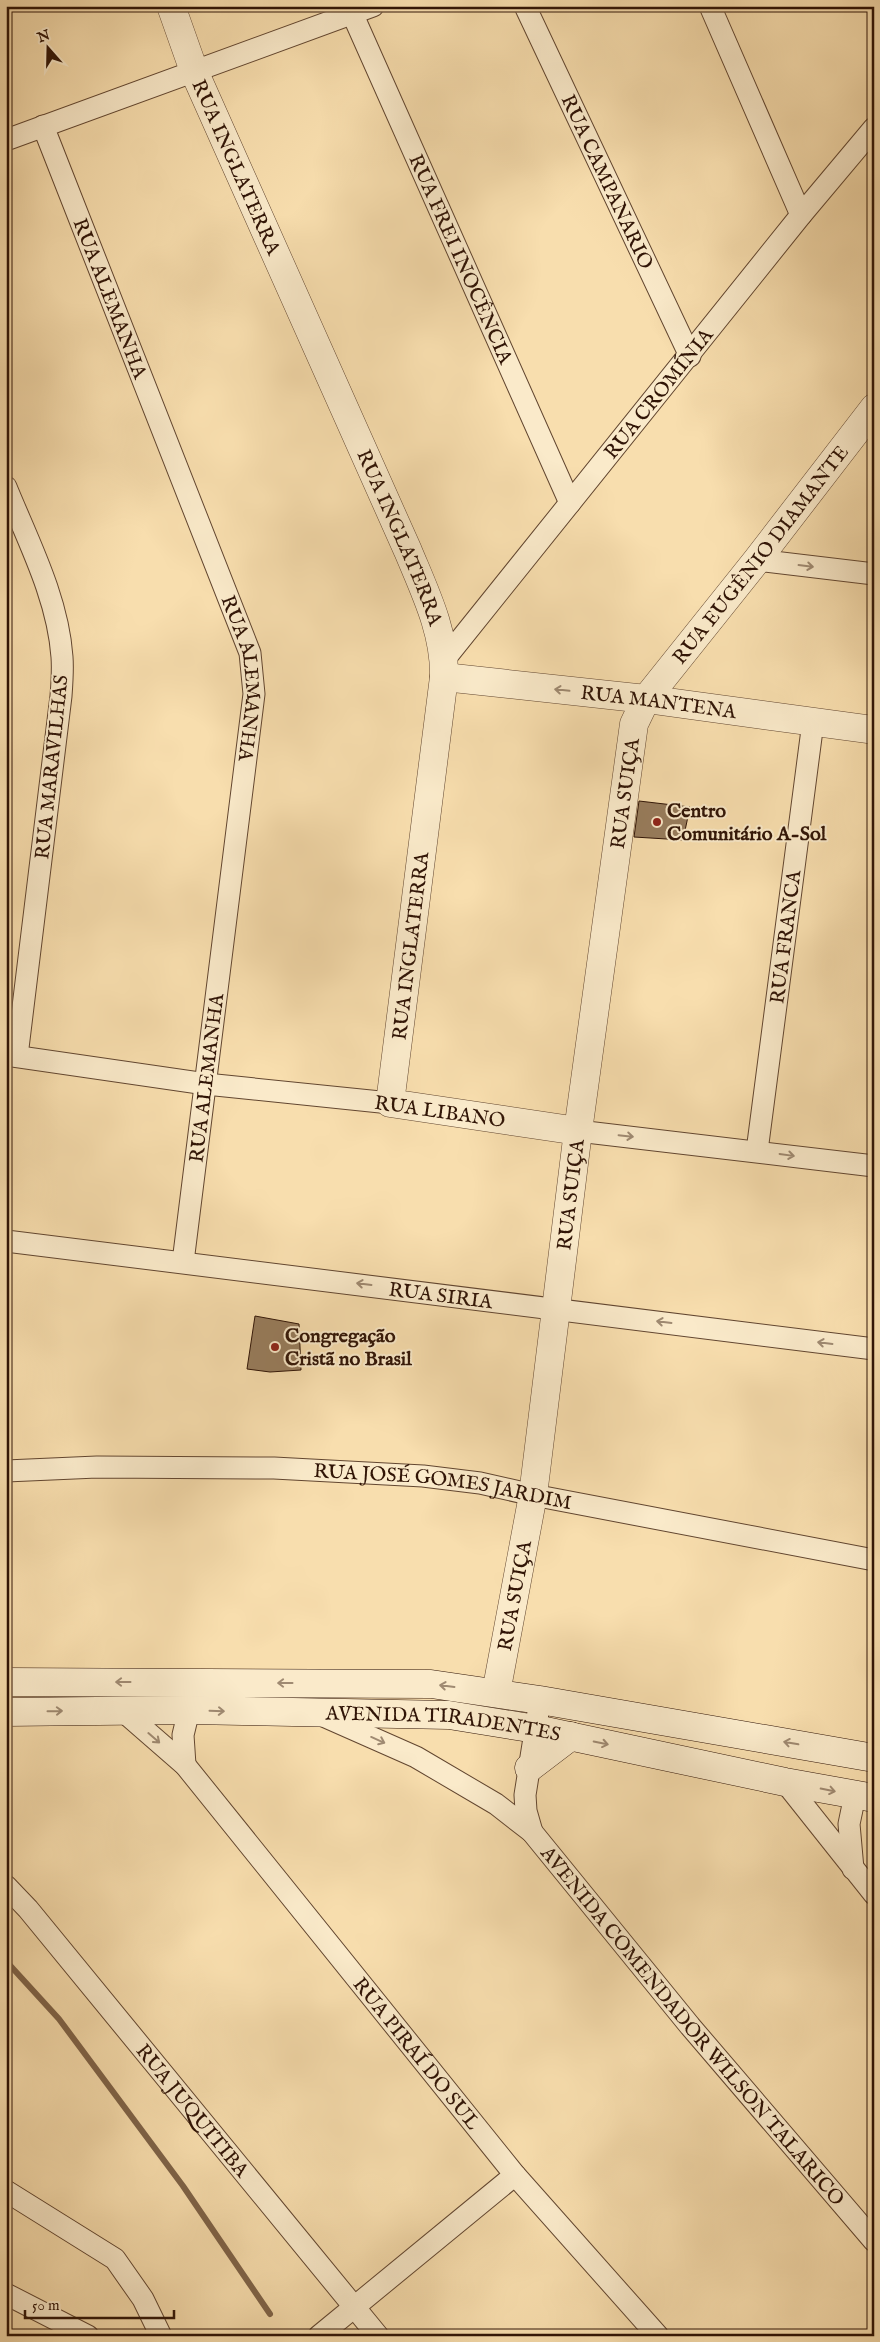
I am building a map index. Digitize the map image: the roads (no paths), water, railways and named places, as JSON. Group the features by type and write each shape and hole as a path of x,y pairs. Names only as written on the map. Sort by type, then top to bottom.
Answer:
{"street":[{"name":"RUA INGLATERRA","path":"171,6 194,71 412,560 430,602 439,633 444,669 390,1103"},
{"path":"6,140 373,6"},
{"name":"RUA CAMPANARIO","path":"525,6 690,356"},
{"path":"710,6 802,215"},
{"name":"RUA FREI INOCÊNCIA","path":"352,14 570,504"},
{"name":"RUA ALEMANHA","path":"43,126 250,653 254,694 183,1262"},
{"name":"RUA CROMÍNIA","path":"444,669 570,504 874,128"},
{"name":"RUA EUGÊNIO DIAMANTE","path":"646,699 757,560 874,408"},
{"name":"RUA MARAVILHAS","path":"6,487 45,584 59,634 62,658 61,696 12,1055"},
{"path":"757,560 874,574"},
{"name":"RUA MANTENA","path":"444,669 874,730"},
{"name":"RUA SUIÇA","path":"496,1692 533,1495 578,1131 630,742 634,724 646,699"},
{"name":"RUA FRANCA","path":"757,1151 813,722"},
{"name":"RUA LIBANO","path":"12,1055 206,1084 390,1103 578,1131 874,1166"},
{"name":"RUA SIRIA","path":"6,1241 874,1349"},
{"name":"RUA JOSÉ GOMES JARDIM","path":"6,1472 97,1466 274,1468 423,1476 480,1483 533,1495 874,1560"},
{"name":"AVENIDA TIRADENTES","path":"6,1682 431,1684 496,1692 874,1758"},
{"name":"AVENIDA COMENDADOR WILSON TALARICO","path":"532,1832 526,1811 525,1795 540,1700"},
{"path":"185,1765 183,1735 189,1710"},
{"name":"AVENIDA TIRADENTES","path":"6,1712 189,1710 449,1715 571,1736 864,1797"},
{"name":"RUA PIRAÍ DO SUL","path":"123,1711 185,1765 515,2175 658,2336"},
{"name":"AVENIDA COMENDADOR WILSON TALARICO","path":"317,1713 431,1766 496,1804 532,1832 690,2026 874,2241"},
{"path":"529,1768 571,1736"},
{"path":"785,1782 853,1870 874,1894"},
{"path":"853,1870 849,1831 864,1797"},
{"name":"RUA JUQUITIBA","path":"6,1886 28,1910 378,2336"},
{"path":"319,2336 515,2175"},
{"path":"6,2191 115,2259 143,2300 161,2336"},
{"path":"6,2294 88,2336"}],"waterway":[{"path":"6,1961 59,2019 183,2186 270,2314"}],"place":[{"name":"Centro Comunitário A-Sol","path":"657,822"},
{"name":"Congregação Cristã no Brasil","path":"275,1347"}]}
